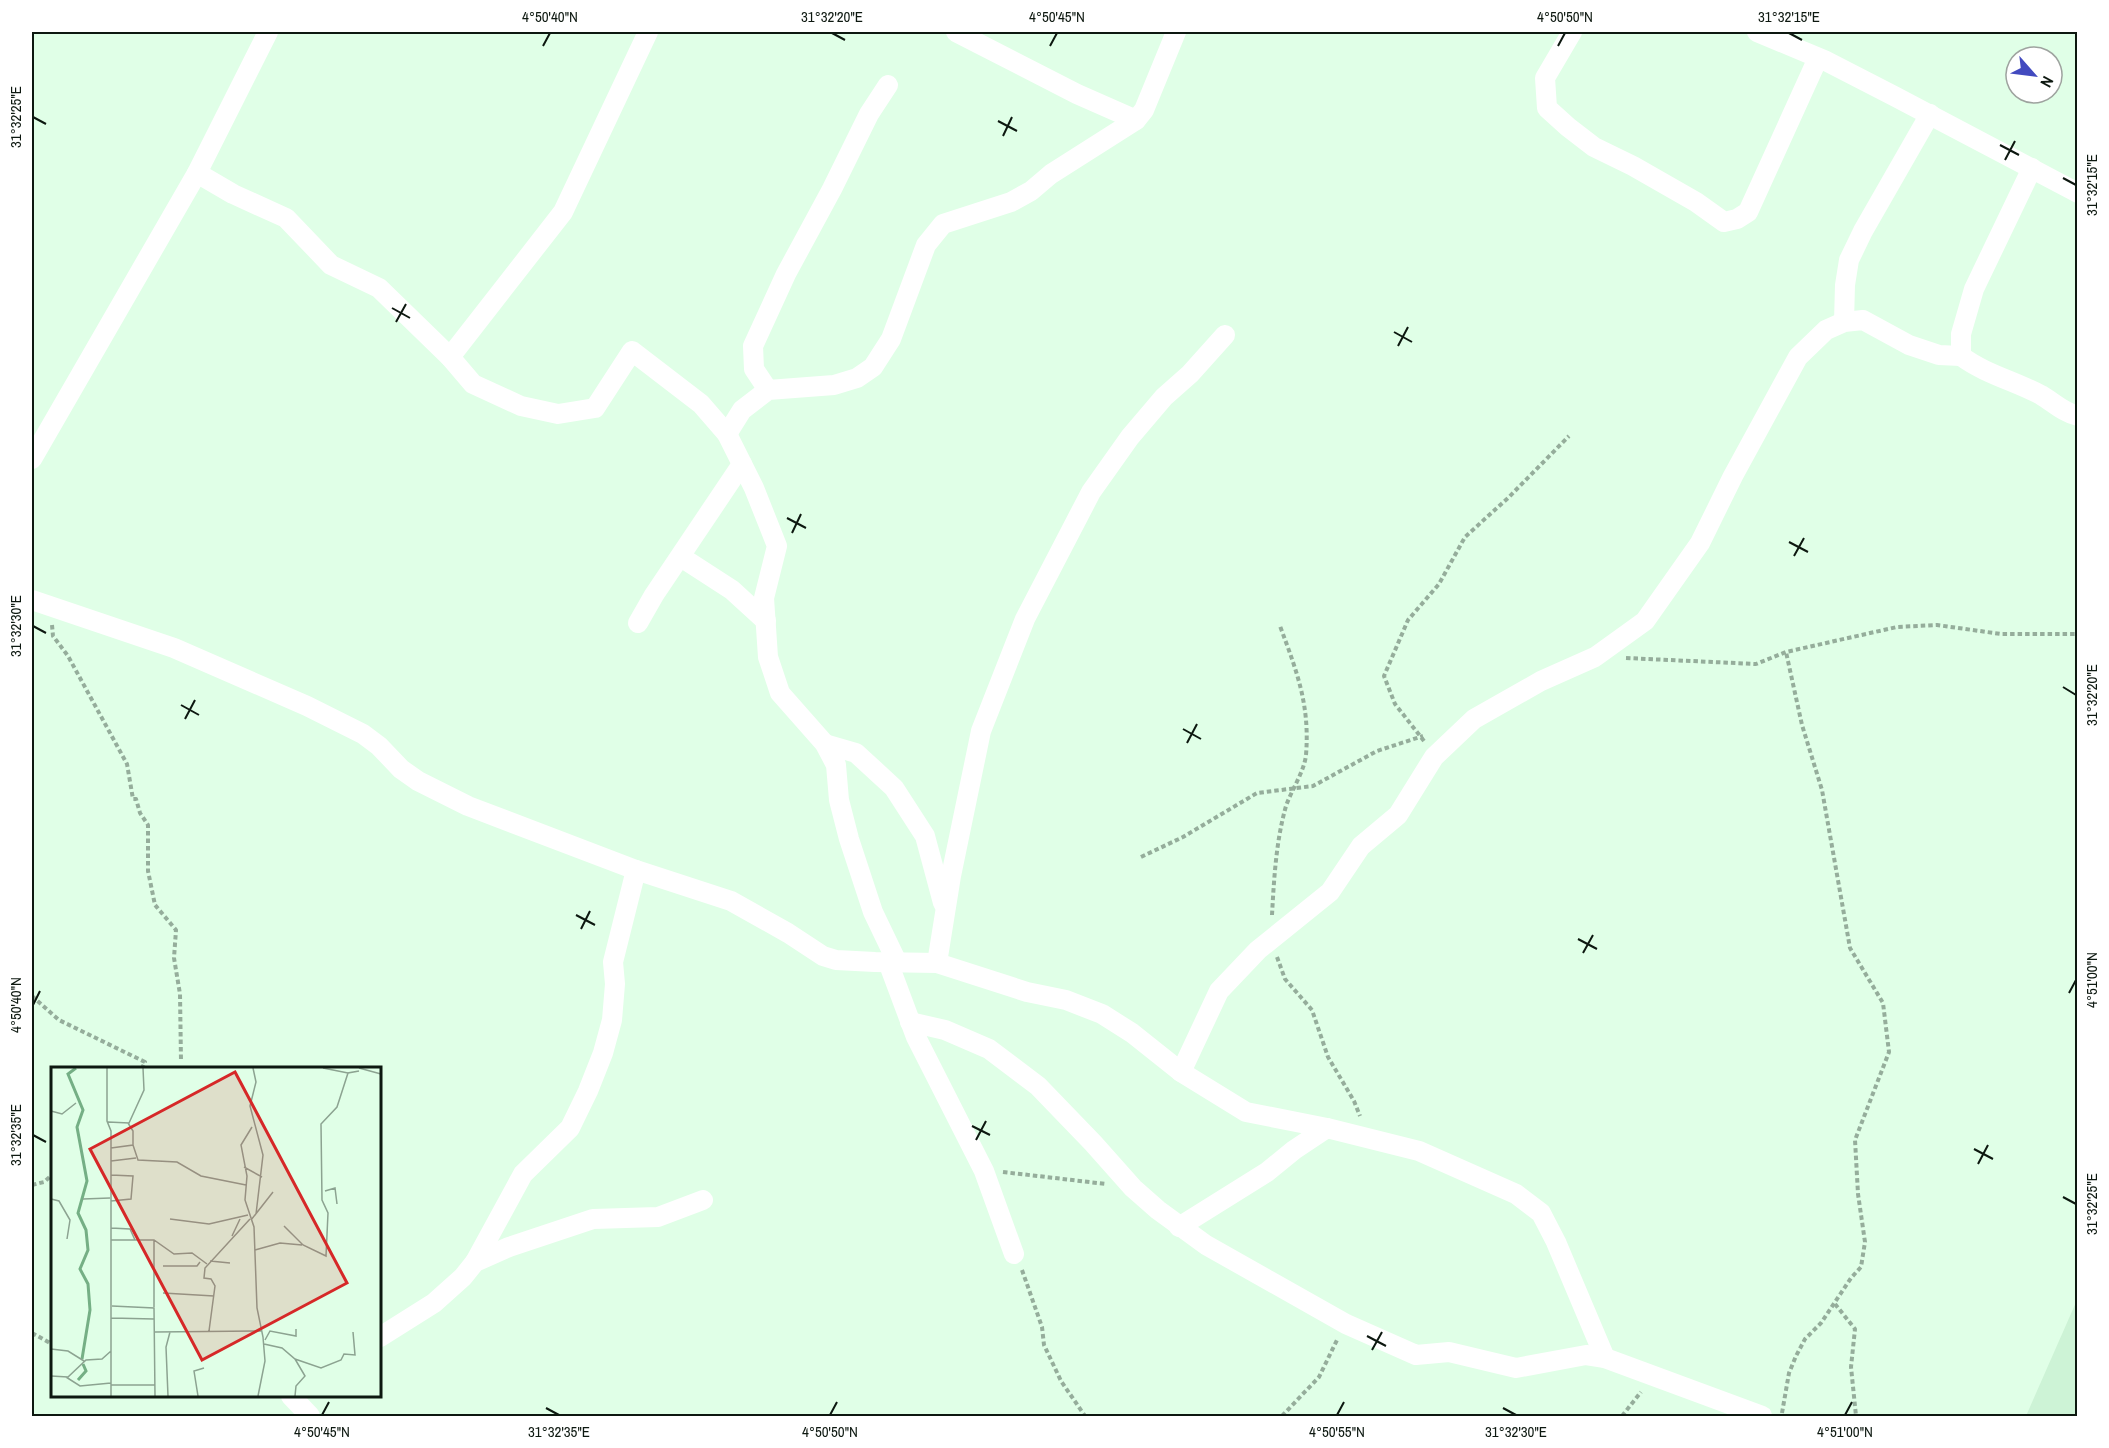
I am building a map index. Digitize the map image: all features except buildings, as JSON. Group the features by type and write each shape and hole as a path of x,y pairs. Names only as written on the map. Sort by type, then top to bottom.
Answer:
{"street":[{"path":"32,459 197,174 268,32"},
{"path":"450,357 564,212 648,32"},
{"path":"956,32 1077,94 1136,120"},
{"path":"727,434 742,410 768,390 834,385 857,378 873,367 891,339 926,245 943,224 1011,202 1136,120 1144,110 1176,32"},
{"path":"1572,32 1545,78 1547,108 1594,147 1696,201 1724,222 1737,219 1748,212 1818,58"},
{"path":"1757,32 1818,58 1930,114 2078,194"},
{"path":"768,390 754,369 753,346 786,274 870,114 888,85"},
{"path":"1845,321 1845,285 1849,260 1863,231 1930,114"},
{"path":"1961,356 1961,334 1974,289 2032,168"},
{"path":"197,174 233,194 286,218 331,265 379,288 450,357 473,384 521,406 558,414 595,408 632,351 701,404 727,434 754,488 777,546 764,598 768,657 780,693 825,744 836,765 839,800 849,839 873,912 893,962 910,1022 984,1171 1017,1259"},
{"path":"1181,1072 1219,991 1258,950 1330,892 1361,846 1398,815 1434,757 1474,719 1541,681 1595,657 1645,621 1700,543 1732,476 1798,357 1826,330 1845,321 1863,320 1909,345 1939,355 1961,356 1976,367 2006,378 2078,416"},
{"path":"937,963 981,731 1025,619 1098,483 1130,437 1225,334"},
{"path":"638,623 654,595 742,464"},
{"path":"681,557 732,590 766,621"},
{"path":"32,600 174,648 307,706 363,734 379,746 401,769 418,781 468,806 636,870 731,901 788,933 822,957 836,960 937,963 1027,992 1066,1000 1102,1014 1132,1033 1181,1072 1246,1112 1327,1128 1419,1151 1516,1194 1541,1213 1556,1242 1605,1358"},
{"path":"825,744 856,753 894,788 926,836 945,912"},
{"path":"381,1336 434,1303 463,1278 475,1262 523,1174 570,1128 603,1053 612,1020 615,984 612,962 636,870"},
{"path":"910,1022 945,1030 989,1049 1038,1086 1094,1143 1133,1188 1179,1227 1233,1261 1346,1324 1416,1355 1449,1352 1516,1368 1586,1355 1605,1358 1762,1416"},
{"path":"1179,1227 1267,1172 1327,1128"},
{"path":"475,1262 509,1247 593,1219 657,1217 704,1200"},
{"path":"293,1397 310,1416"}],"path":[{"path":"1434,757 1422,736 1395,704 1384,676 1408,620 1439,584 1464,537 1508,498 1569,436"},
{"path":"52,607 53,636 68,656 127,764 133,799 136,800 140,813 148,825 148,871 155,904 176,930 174,958 180,994 182,1060"},
{"path":"1595,657 1756,664 1786,652 1897,627 1937,625 2001,634 2078,634"},
{"path":"1781,1416 1789,1373 1805,1339 1821,1323 1861,1266 1865,1242 1858,1194 1855,1140 1889,1052 1883,1003 1850,948 1822,790 1802,725 1786,652"},
{"path":"1140,857 1183,837 1257,793 1312,786 1377,751 1432,733"},
{"path":"32,996 59,1020 145,1062 142,1067"},
{"path":"997,1172 1133,1188"},
{"path":"32,1185 44,1182 51,1176"},
{"path":"1017,1259 1042,1327 1044,1345 1061,1382 1086,1416"},
{"path":"1835,1304 1855,1329 1851,1367 1856,1416"},
{"path":"1282,1416 1318,1377 1346,1324"},
{"path":"32,1333 51,1343"},
{"path":"1622,1416 1653,1377"}],"shaded area":[{"path":"2077,1300 2077,1416 2026,1416"}]}
